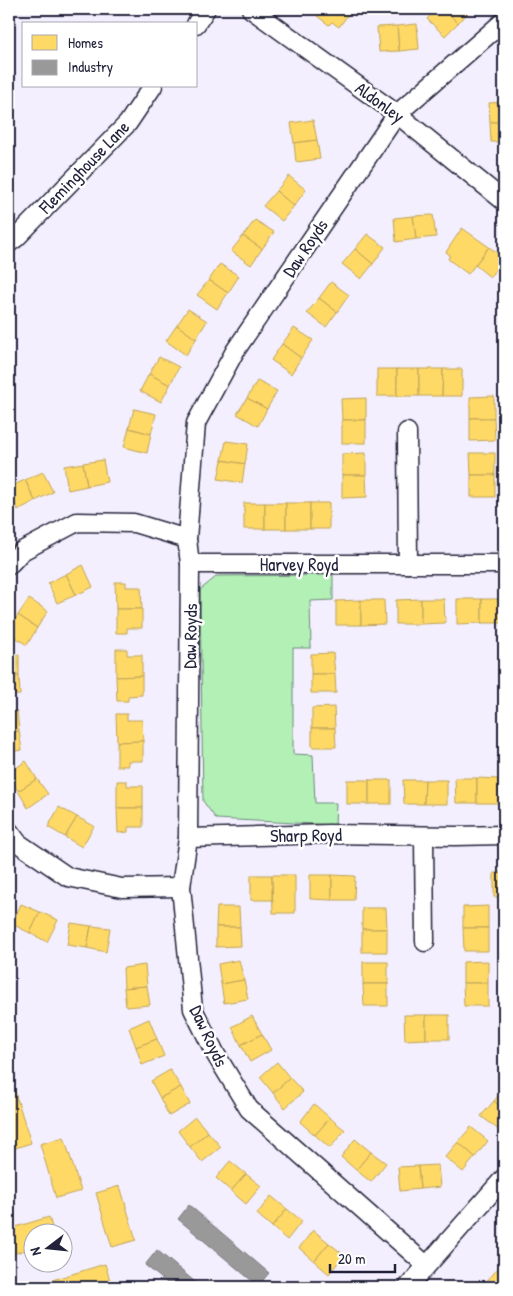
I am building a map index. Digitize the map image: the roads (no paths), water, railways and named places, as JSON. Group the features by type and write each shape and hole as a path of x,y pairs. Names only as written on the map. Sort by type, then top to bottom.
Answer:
{"street":[{"path":"197,22 206,9"},
{"name":"Aldonley","path":"251,9 397,114 504,201"},
{"name":"Daw Royds","path":"426,1265 248,1109 216,1055 193,1009 181,888 188,838 190,564 187,539 196,423 235,351 397,114 504,21"},
{"name":"Fleminghouse Lane","path":"9,243 128,123 152,88"},
{"path":"407,432 408,564"},
{"path":"9,566 22,551 77,522 134,523 187,539"},
{"name":"Harvey Royd","path":"190,564 504,564"},
{"path":"9,831 18,843 68,877 122,888 181,888"},
{"name":"Sharp Royd","path":"188,838 329,834 504,835"},
{"path":"424,836 425,942"},
{"path":"408,1287 504,1178"}]}
